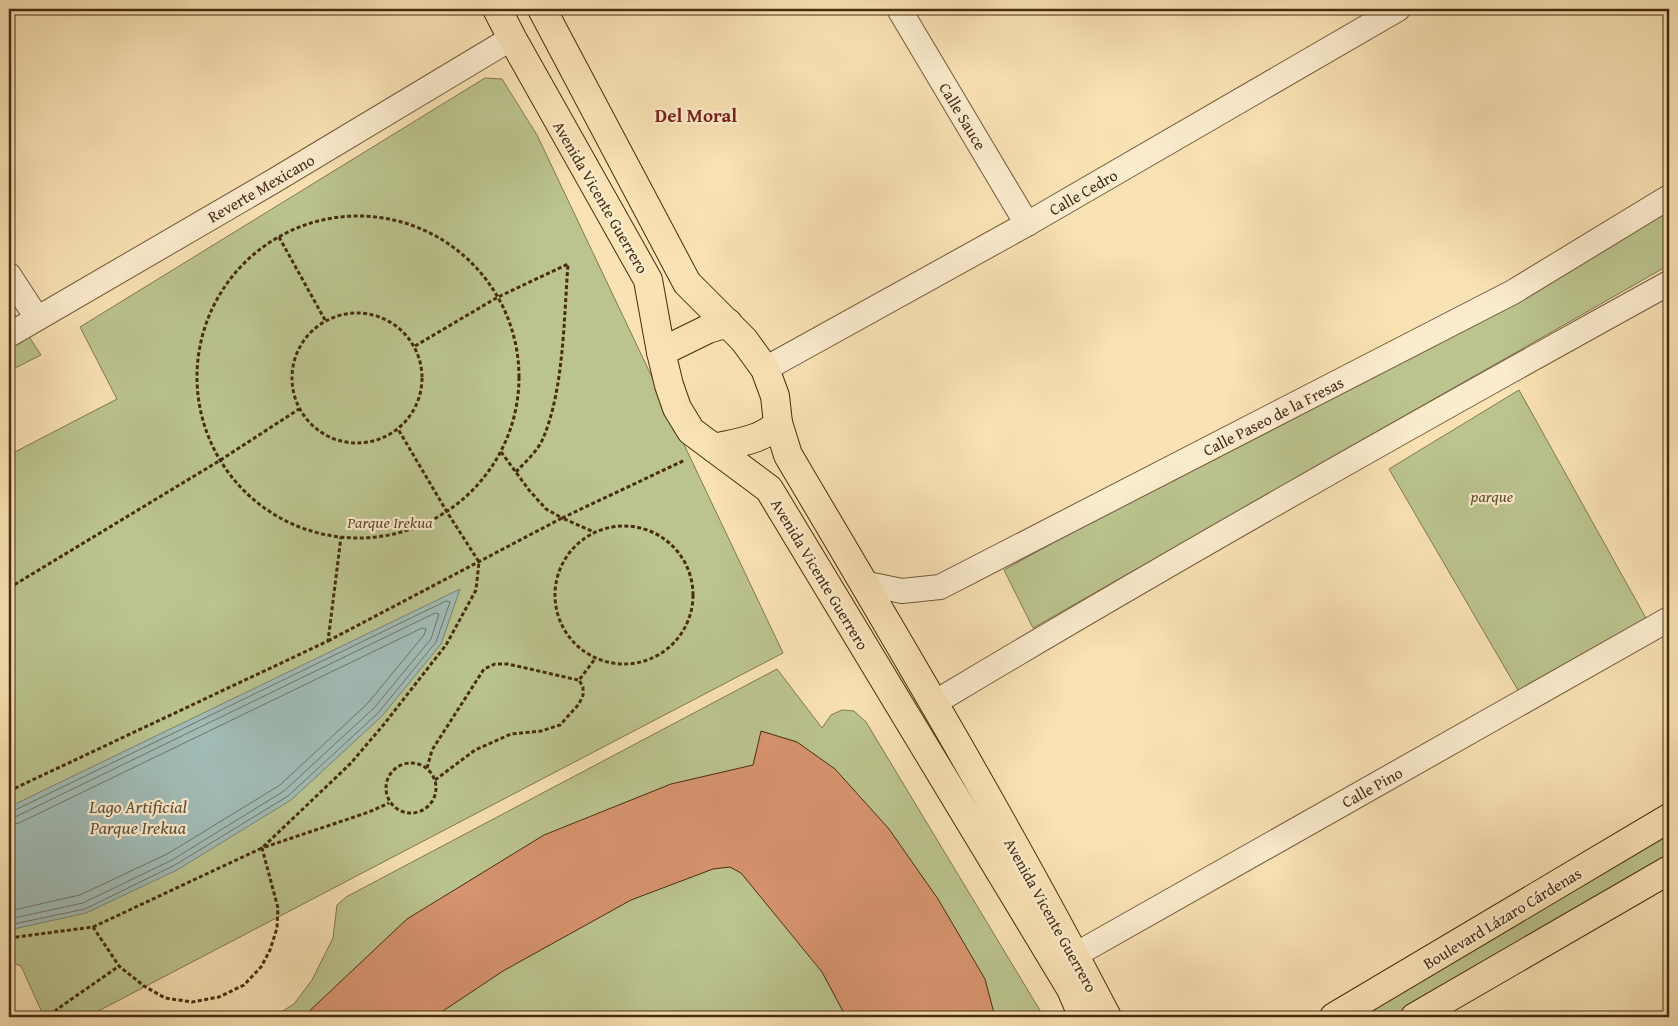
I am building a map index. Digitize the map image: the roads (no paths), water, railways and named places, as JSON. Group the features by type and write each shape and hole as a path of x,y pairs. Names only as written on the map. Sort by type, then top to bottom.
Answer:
{"main road":[{"name":"Avenida Vicente Guerrero","path":"497,9 648,280 661,352 677,408 691,431 769,489 1071,989 1083,1017"},
{"name":"Avenida Vicente Guerrero","path":"542,9 688,283 744,340 765,369 775,396 778,423 788,456 934,703 1107,1017"},
{"path":"661,352 708,329 728,323"},
{"path":"714,448 761,435 773,429 778,423"},
{"name":"Boulevard Lázaro Cárdenas","path":"1334,1017 1669,818"},
{"path":"1415,1017 1669,870"},
{"path":"1071,989 1077,1017"}],"street":[{"name":"Calle Sauce","path":"899,9 1027,224"},
{"name":"Calle Cedro","path":"765,369 1027,224 1398,9"},
{"name":"Reverte Mexicano","path":"9,335 272,182 512,38"},
{"name":"Calle Paseo de la Fresas","path":"863,583 902,592 940,587 1513,292 1669,197"},
{"path":"9,275 37,318"},
{"path":"934,703 1054,631 1479,388 1669,283"},
{"name":"Calle Pino","path":"1074,955 1669,619"}],"water":[{"name":"Lago Artificial Parque Irekua","path":"460,589 441,644 382,716 291,800 177,870 86,913 9,930 9,807"}],"district":[{"name":"Del Moral","path":"696,115"}],"park label":[{"name":"parque","path":"1492,496"},
{"name":"Parque Irekua","path":"390,522"}]}
